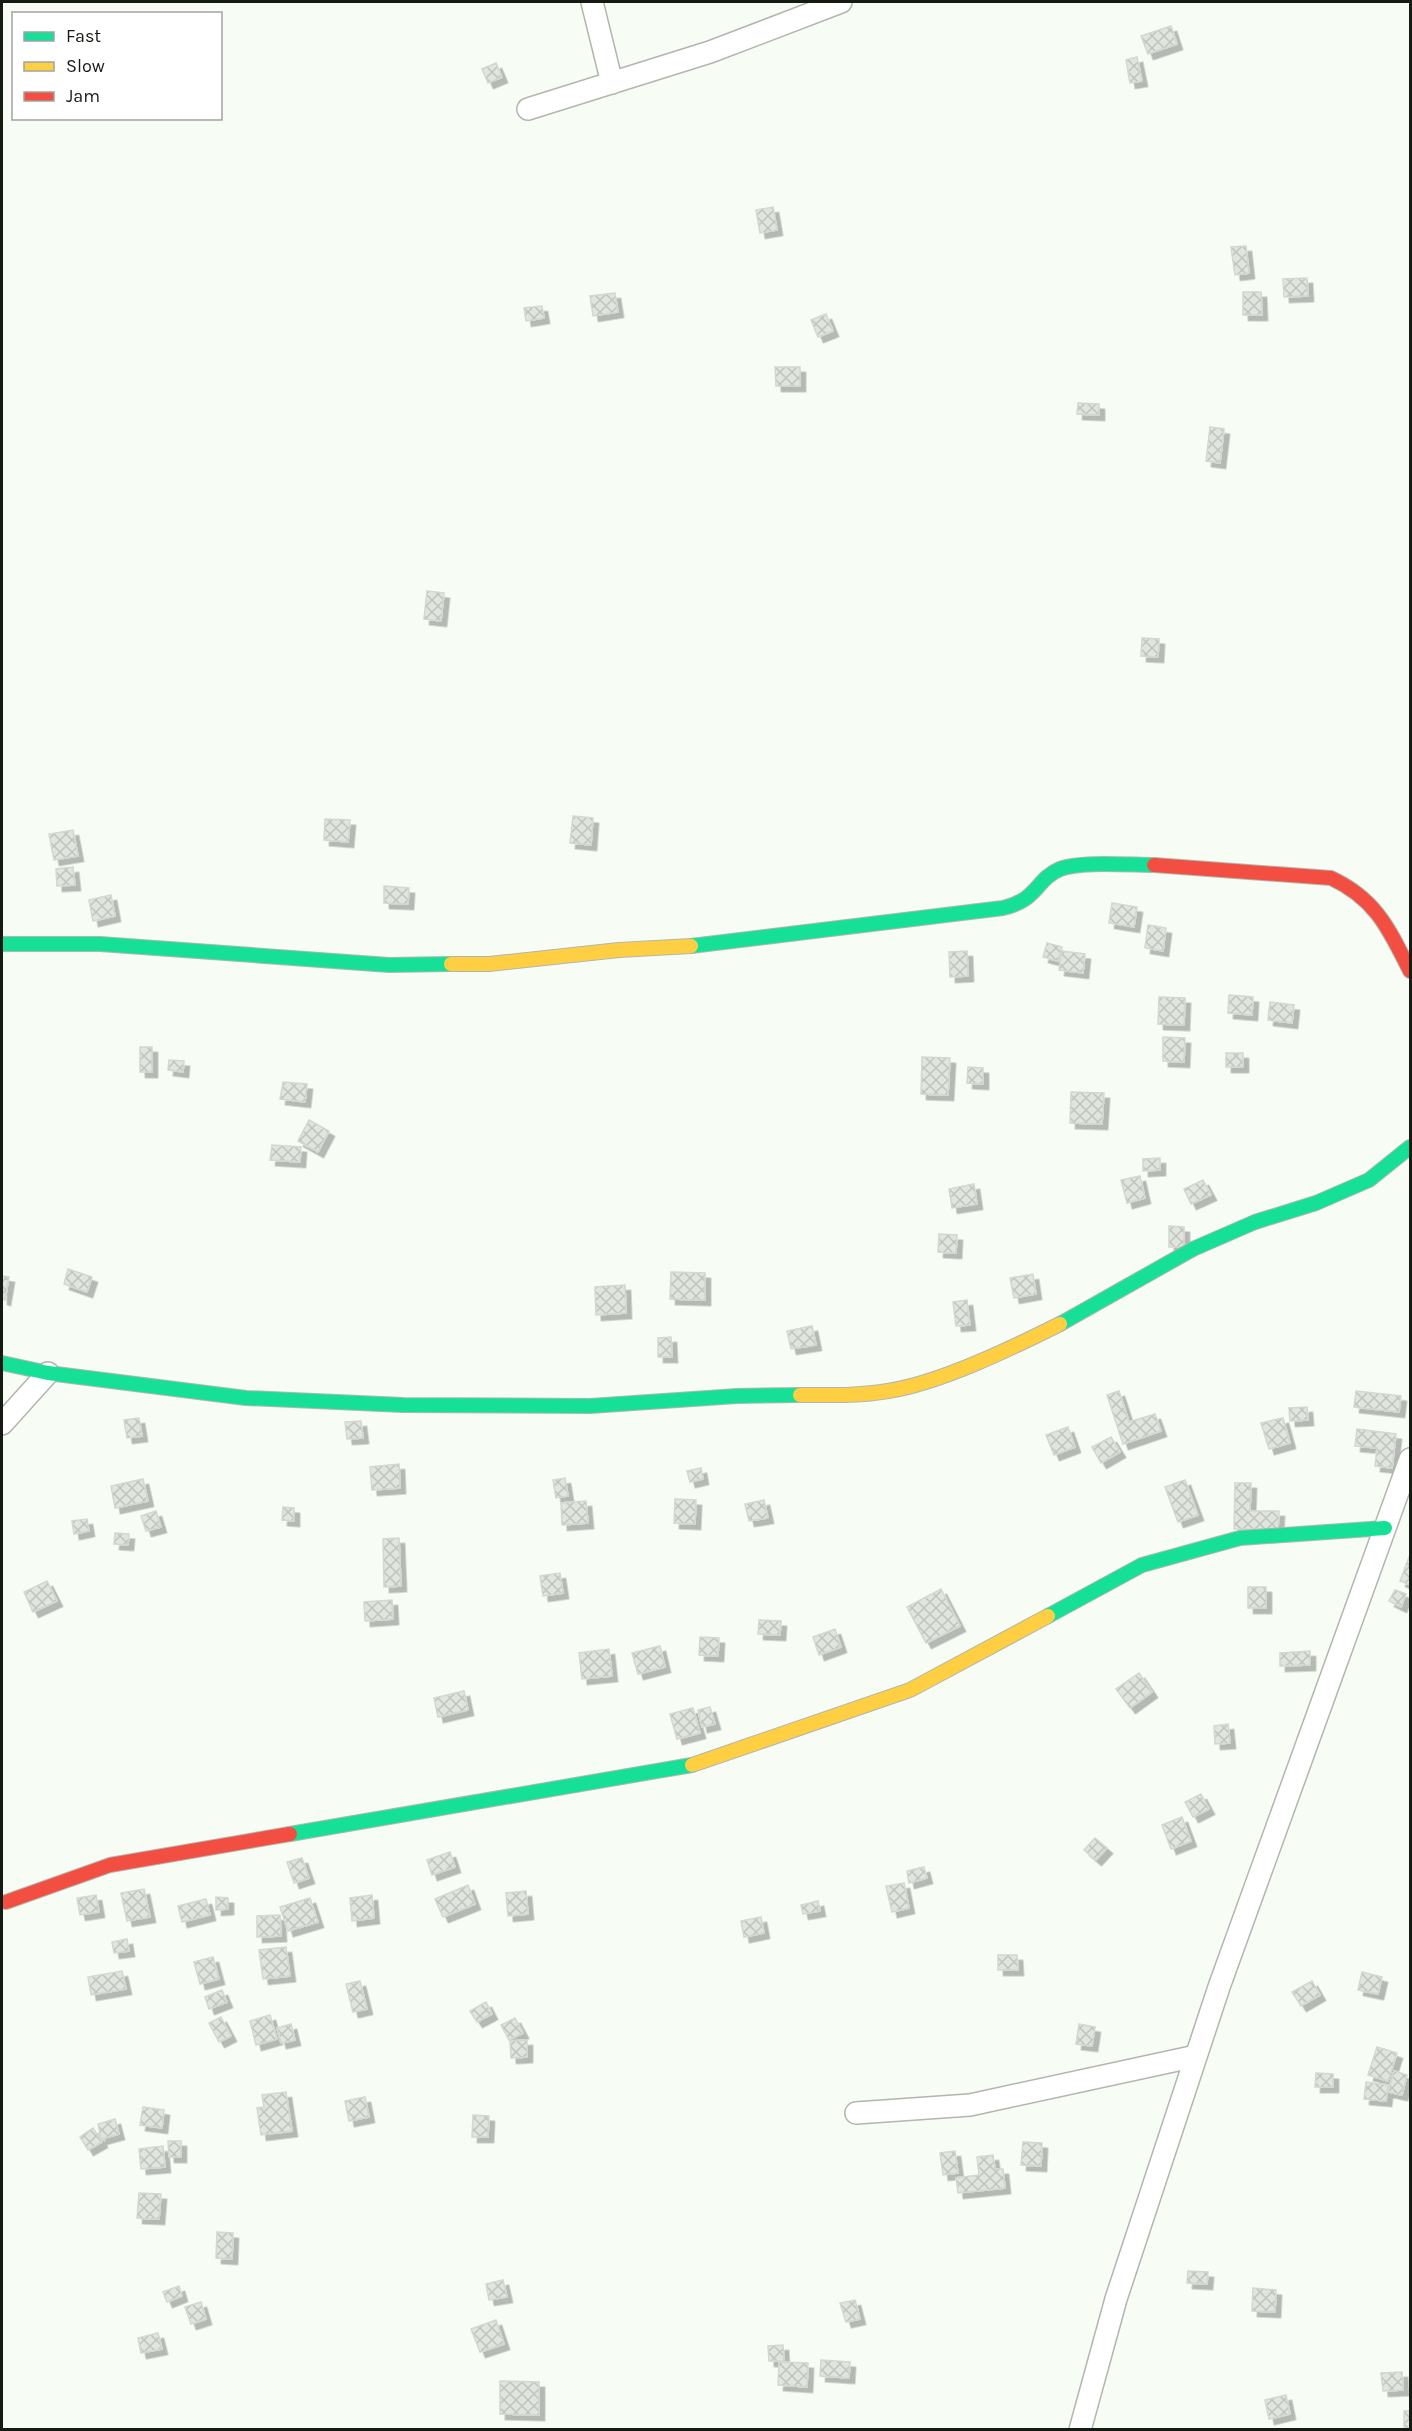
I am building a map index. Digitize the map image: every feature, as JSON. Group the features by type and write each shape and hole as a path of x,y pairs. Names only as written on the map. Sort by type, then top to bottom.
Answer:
{"street":[{"path":"592,2 612,83"},
{"path":"528,109 710,52 841,2"},
{"path":"2,944 100,944 389,965 489,964 619,950 701,946 979,911 1023,902 1032,895 1047,876 1062,868 1172,865 1331,878 1351,886 1367,898 1377,911 1410,971"},
{"path":"2,1363 48,1373 246,1398 403,1405 590,1406 737,1396 862,1394 890,1391 937,1378 1029,1341 1089,1310 1132,1282 1194,1249 1255,1222 1316,1203 1369,1180 1410,1147"},
{"path":"2,1424 48,1373"},
{"path":"1080,2430 1116,2299 1219,1986 1410,1459"},
{"path":"6,1902 110,1865 694,1765 910,1690 1142,1565 1240,1538 1385,1528"},
{"path":"856,2113 969,2105 1196,2056"}],"building":[{"path":"1171,26 1177,44 1148,54 1141,36"},
{"path":"1137,57 1142,81 1130,83 1126,60"},
{"path":"496,63 502,77 488,83 482,69"},
{"path":"773,207 777,230 760,233 756,210"},
{"path":"1246,246 1249,273 1235,275 1231,247"},
{"path":"1307,278 1308,296 1284,297 1283,279"},
{"path":"1243,292 1261,292 1262,315 1243,315"},
{"path":"615,293 618,312 593,316 590,296"},
{"path":"542,306 544,318 526,321 524,308"},
{"path":"826,314 833,331 818,337 811,320"},
{"path":"775,367 800,367 800,386 776,386"},
{"path":"1078,403 1099,404 1099,415 1077,414"},
{"path":"1210,427 1224,429 1220,463 1206,461"},
{"path":"427,591 444,593 441,621 424,619"},
{"path":"1142,638 1159,639 1158,657 1141,656"},
{"path":"573,816 593,818 591,845 570,843"},
{"path":"325,819 350,820 348,842 324,840"},
{"path":"73,830 78,856 54,860 49,834"},
{"path":"73,867 75,885 57,886 56,869"},
{"path":"384,886 409,888 408,904 384,903"},
{"path":"111,895 115,916 93,921 89,900"},
{"path":"1112,903 1137,907 1134,927 1109,923"},
{"path":"1148,925 1166,928 1163,951 1145,948"},
{"path":"1047,943 1062,947 1058,961 1043,957"},
{"path":"967,951 968,976 950,977 949,952"},
{"path":"1062,951 1085,954 1083,973 1059,970"},
{"path":"1229,995 1253,997 1252,1015 1228,1013"},
{"path":"1159,997 1185,998 1184,1025 1158,1024"},
{"path":"1270,1002 1294,1005 1292,1023 1268,1020"},
{"path":"1163,1037 1185,1038 1184,1062 1163,1061"},
{"path":"140,1047 152,1047 152,1072 140,1072"},
{"path":"1226,1053 1243,1053 1243,1067 1226,1067"},
{"path":"922,1057 950,1058 948,1095 921,1094"},
{"path":"169,1060 184,1061 183,1072 168,1070"},
{"path":"968,1067 983,1068 983,1084 967,1083"},
{"path":"283,1082 307,1084 305,1102 280,1099"},
{"path":"1071,1092 1104,1093 1102,1124 1070,1123"},
{"path":"309,1120 329,1131 318,1152 298,1141"},
{"path":"272,1145 301,1147 300,1162 270,1160"},
{"path":"1160,1158 1160,1170 1143,1171 1143,1159"},
{"path":"1140,1176 1145,1198 1127,1203 1121,1180"},
{"path":"1203,1180 1211,1195 1191,1204 1184,1189"},
{"path":"974,1184 977,1204 952,1208 949,1189"},
{"path":"1169,1226 1184,1227 1184,1247 1169,1247"},
{"path":"939,1234 957,1235 956,1253 938,1252"},
{"path":"68,1269 92,1277 87,1292 64,1284"},
{"path":"671,1272 705,1273 705,1300 670,1299"},
{"path":"1033,1274 1036,1294 1014,1298 1010,1278"},
{"path":"2,1276 9,1277 5,1300 2,1299"},
{"path":"625,1285 626,1313 596,1315 595,1287"},
{"path":"967,1300 970,1325 956,1326 953,1302"},
{"path":"812,1326 816,1345 791,1349 787,1331"},
{"path":"671,1337 672,1357 658,1357 658,1338"},
{"path":"1119,1391 1129,1422 1155,1414 1161,1431 1123,1444 1107,1395"},
{"path":"1356,1391 1401,1396 1399,1412 1354,1407"},
{"path":"1307,1407 1308,1420 1290,1421 1289,1408"},
{"path":"139,1418 142,1436 127,1438 124,1420"},
{"path":"1283,1418 1290,1443 1269,1449 1261,1423"},
{"path":"361,1421 363,1438 347,1439 345,1422"},
{"path":"1068,1427 1075,1447 1054,1455 1046,1435"},
{"path":"1357,1429 1396,1434 1392,1468 1375,1466 1377,1448 1355,1446"},
{"path":"1111,1437 1120,1452 1101,1463 1092,1447"},
{"path":"399,1464 400,1488 372,1490 370,1467"},
{"path":"701,1468 703,1479 690,1482 687,1471"},
{"path":"565,1478 568,1496 556,1498 553,1480"},
{"path":"143,1479 148,1501 115,1508 111,1486"},
{"path":"1185,1480 1198,1515 1178,1522 1165,1487"},
{"path":"1235,1483 1251,1483 1250,1511 1279,1511 1278,1530 1234,1529"},
{"path":"675,1499 696,1500 695,1524 674,1523"},
{"path":"764,1500 768,1518 749,1521 745,1504"},
{"path":"586,1501 588,1523 562,1525 561,1503"},
{"path":"283,1507 294,1508 294,1521 282,1520"},
{"path":"156,1511 161,1527 146,1531 141,1516"},
{"path":"87,1519 89,1531 74,1534 72,1521"},
{"path":"115,1533 129,1534 128,1545 114,1544"},
{"path":"399,1538 401,1586 384,1587 383,1539"},
{"path":"1410,1557 1410,1585 1400,1581"},
{"path":"560,1573 563,1593 543,1596 540,1576"},
{"path":"47,1581 57,1601 33,1612 24,1592"},
{"path":"1248,1587 1266,1587 1266,1608 1248,1608"},
{"path":"941,1589 960,1626 926,1643 907,1607"},
{"path":"1395,1590 1406,1594 1401,1607 1389,1601"},
{"path":"392,1600 393,1619 365,1621 364,1602"},
{"path":"759,1620 781,1621 780,1635 758,1634"},
{"path":"835,1629 841,1647 819,1655 813,1637"},
{"path":"700,1637 719,1638 718,1656 699,1655"},
{"path":"660,1646 665,1667 638,1674 632,1653"},
{"path":"609,1649 612,1676 582,1679 579,1653"},
{"path":"1310,1651 1310,1665 1280,1666 1280,1653"},
{"path":"1139,1673 1152,1692 1130,1708 1116,1689"},
{"path":"464,1691 468,1710 438,1717 434,1698"},
{"path":"710,1707 715,1724 702,1727 698,1710"},
{"path":"693,1708 700,1733 677,1739 670,1714"},
{"path":"1228,1724 1230,1743 1215,1744 1214,1726"},
{"path":"1201,1794 1209,1809 1193,1817 1185,1802"},
{"path":"1182,1817 1191,1841 1171,1849 1162,1825"},
{"path":"1095,1838 1107,1848 1096,1860 1084,1850"},
{"path":"450,1852 455,1867 432,1875 427,1860"},
{"path":"302,1858 309,1878 294,1883 287,1862"},
{"path":"924,1867 927,1878 909,1883 907,1871"},
{"path":"904,1883 909,1908 892,1912 886,1886"},
{"path":"468,1885 475,1904 443,1917 435,1899"},
{"path":"144,1889 150,1917 127,1921 121,1893"},
{"path":"526,1891 528,1914 508,1916 506,1893"},
{"path":"96,1895 99,1912 80,1915 77,1898"},
{"path":"372,1895 374,1918 352,1921 350,1898"},
{"path":"216,1897 228,1898 228,1909 216,1910"},
{"path":"310,1898 318,1922 288,1931 280,1907"},
{"path":"206,1899 210,1915 182,1922 178,1906"},
{"path":"818,1901 820,1911 803,1914 801,1905"},
{"path":"280,1915 281,1936 257,1937 257,1916"},
{"path":"761,1917 764,1933 744,1937 741,1921"},
{"path":"127,1939 129,1951 114,1953 112,1942"},
{"path":"286,1947 290,1976 263,1979 259,1950"},
{"path":"998,1955 1017,1955 1018,1970 998,1970"},
{"path":"213,1957 219,1979 200,1984 194,1962"},
{"path":"122,1971 126,1989 91,1995 88,1977"},
{"path":"1362,1972 1382,1977 1378,1994 1358,1990"},
{"path":"360,1981 367,2009 353,2012 346,1984"},
{"path":"1312,1981 1320,1995 1301,2006 1292,1992"},
{"path":"222,1990 227,2002 209,2009 205,1997"},
{"path":"486,2002 492,2014 477,2022 470,2011"},
{"path":"270,2015 277,2039 256,2045 250,2021"},
{"path":"221,2017 231,2036 219,2042 209,2023"},
{"path":"515,2018 523,2033 509,2040 501,2025"},
{"path":"291,2024 295,2040 281,2043 277,2028"},
{"path":"1079,2024 1095,2027 1092,2046 1076,2044"},
{"path":"527,2040 527,2057 511,2058 510,2041"},
{"path":"1377,2047 1397,2053 1388,2081 1368,2075"},
{"path":"1394,2071 1407,2075 1402,2095 1388,2092"},
{"path":"1316,2073 1333,2074 1333,2087 1315,2087"},
{"path":"1366,2082 1388,2085 1386,2101 1364,2099"},
{"path":"286,2092 292,2131 261,2135 257,2108 264,2107 262,2095"},
{"path":"365,2097 369,2117 349,2121 345,2101"},
{"path":"143,2107 164,2110 162,2128 140,2125"},
{"path":"473,2115 489,2116 488,2137 472,2137"},
{"path":"115,2119 119,2134 101,2139 98,2124"},
{"path":"93,2128 102,2142 88,2150 80,2137"},
{"path":"168,2141 181,2141 181,2157 169,2157"},
{"path":"1023,2142 1042,2143 1041,2166 1021,2165"},
{"path":"163,2146 165,2167 141,2169 139,2149"},
{"path":"955,2151 958,2173 943,2175 940,2153"},
{"path":"993,2155 995,2169 1003,2169 1005,2188 958,2193 956,2178 979,2175 977,2157"},
{"path":"139,2193 161,2194 159,2219 137,2218"},
{"path":"217,2232 233,2233 232,2259 216,2258"},
{"path":"1188,2271 1208,2272 1207,2284 1187,2283"},
{"path":"503,2280 507,2297 489,2300 486,2284"},
{"path":"179,2286 182,2296 167,2302 163,2292"},
{"path":"1253,2288 1276,2290 1275,2312 1252,2311"},
{"path":"855,2300 860,2319 846,2322 840,2303"},
{"path":"201,2302 206,2319 191,2324 185,2307"},
{"path":"496,2320 504,2344 480,2352 471,2329"},
{"path":"158,2333 162,2349 141,2353 138,2338"},
{"path":"783,2345 784,2361 769,2361 768,2346"},
{"path":"821,2360 850,2362 849,2378 820,2376"},
{"path":"779,2362 808,2363 807,2387 778,2385"},
{"path":"1402,2372 1403,2390 1383,2391 1381,2373"},
{"path":"500,2381 539,2382 539,2415 500,2414"},
{"path":"1286,2395 1290,2414 1269,2419 1265,2400"},
{"path":"1404,2411 1410,2411 1410,2429 1404,2429"}],"traffic: fast":[{"path":"691,946 1003,908 1023,900 1046,878 1060,869 1092,864 1154,865"},
{"path":"2,944 100,944 389,965 451,964"},
{"path":"1060,1324 1193,1249 1255,1222 1316,1203 1369,1180 1410,1147"},
{"path":"2,1363 48,1373 246,1398 403,1405 590,1406 737,1396 800,1395"},
{"path":"1048,1616 1142,1565 1240,1538 1385,1528"},
{"path":"290,1834 692,1765"}],"traffic: slow":[{"path":"451,964 489,964 619,950 691,946"},
{"path":"800,1395 866,1394 930,1381 976,1364 1060,1324"},
{"path":"692,1765 910,1690 1048,1616"}],"traffic: jam":[{"path":"1154,865 1331,878 1359,895 1380,917 1410,971"},
{"path":"6,1902 110,1865 290,1834"}]}
